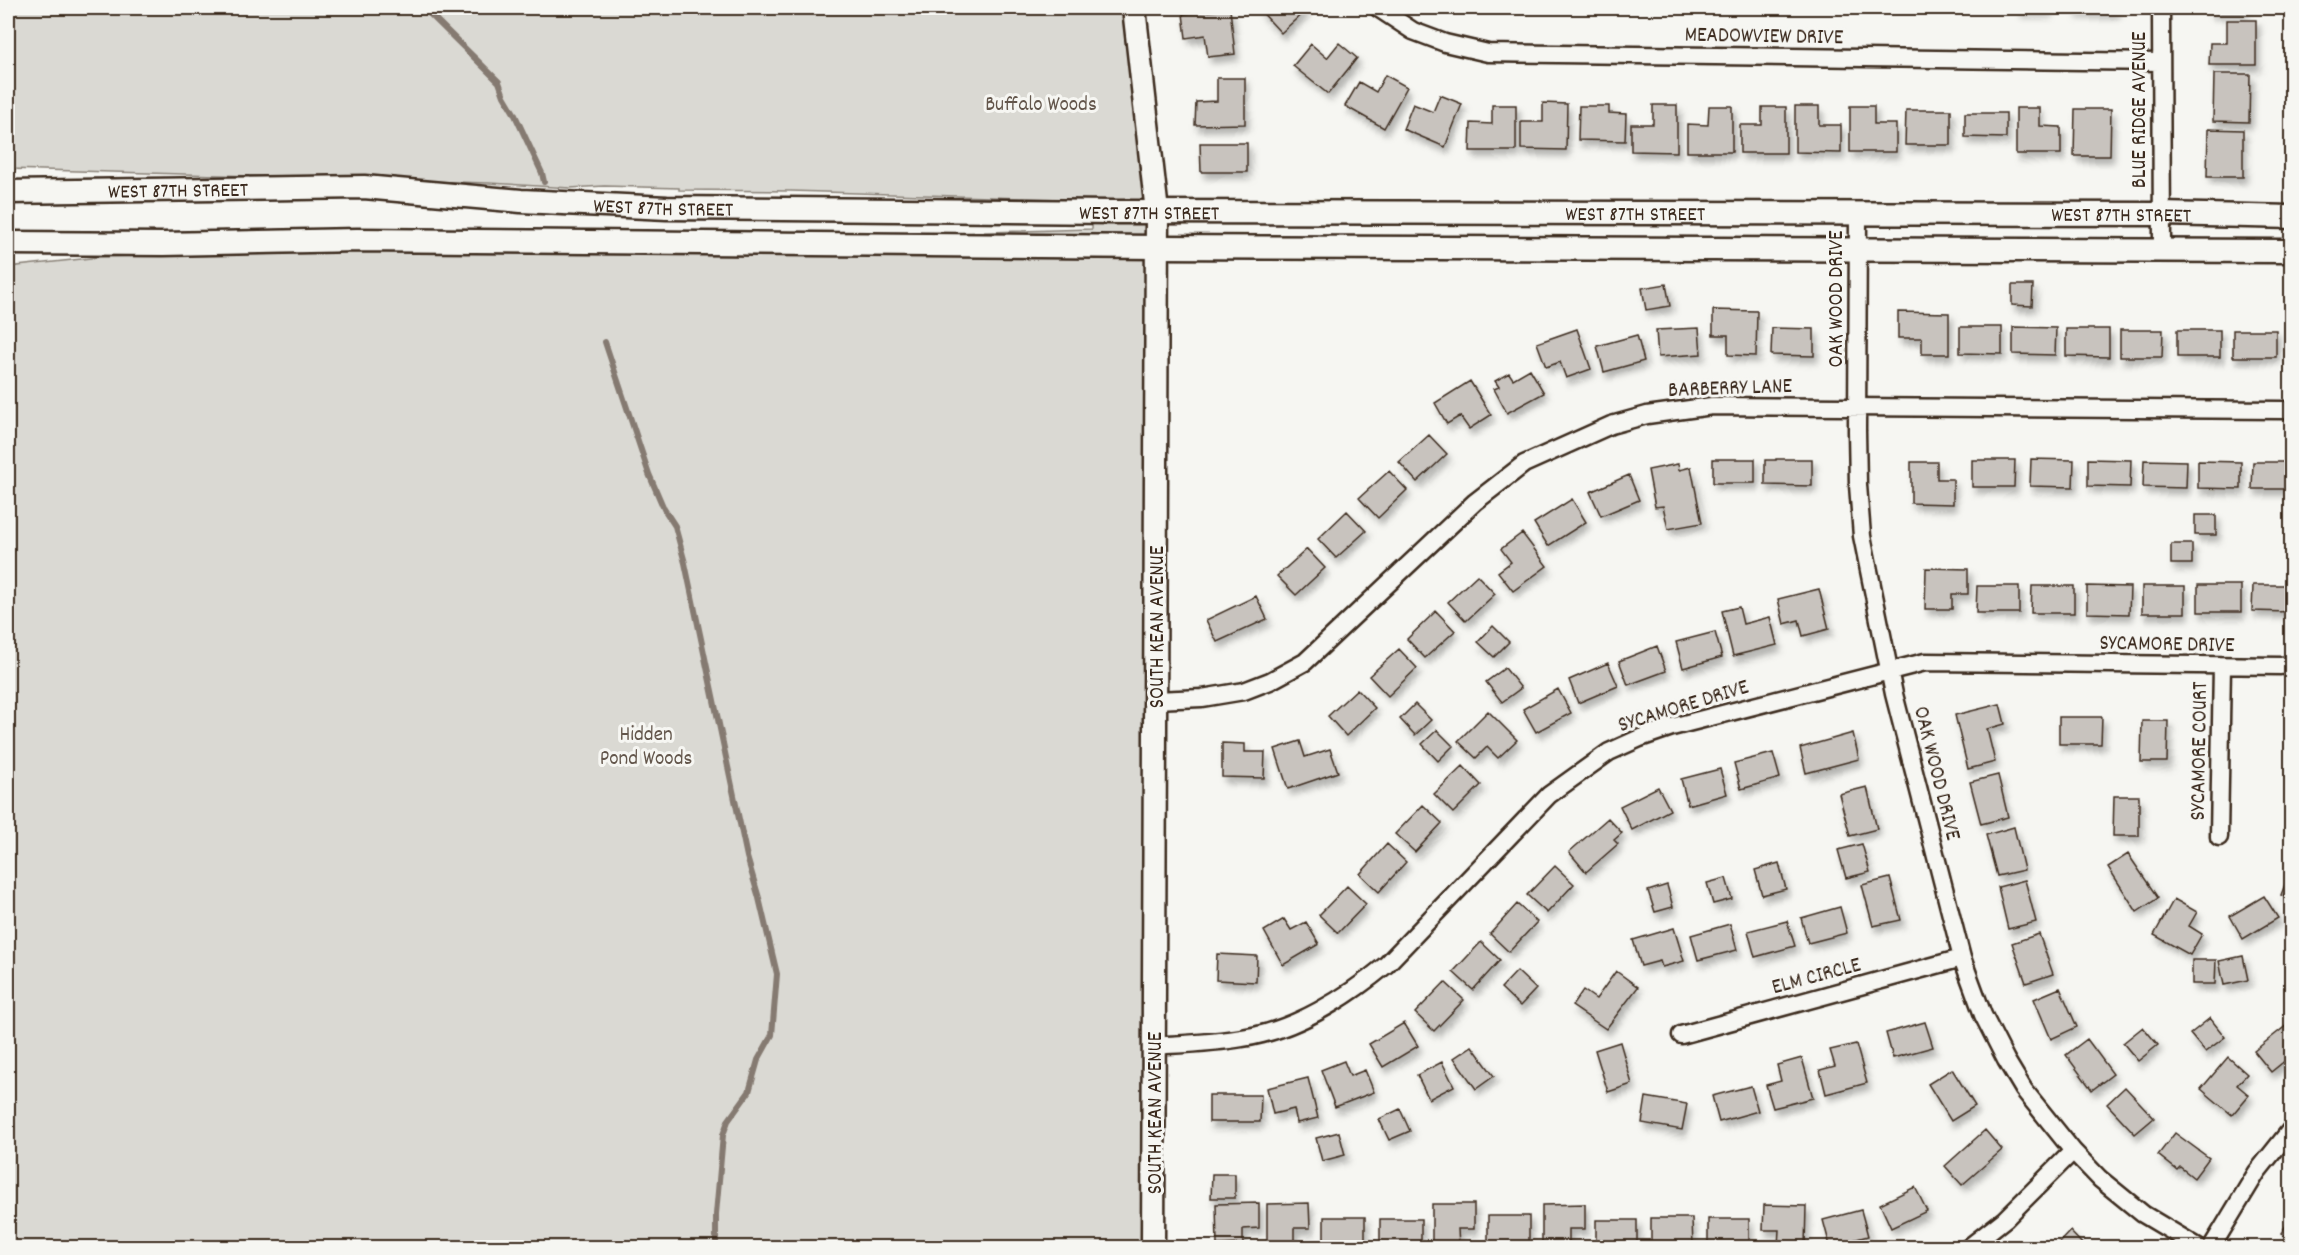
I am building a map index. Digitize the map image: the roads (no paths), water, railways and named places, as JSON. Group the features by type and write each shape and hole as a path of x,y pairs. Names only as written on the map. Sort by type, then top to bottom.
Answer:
{"main road":[{"name":"SOUTH KEAN AVENUE","path":"1134,8 1157,212 1153,1248"},
{"name":"WEST 87TH STREET","path":"8,192 364,187 521,201 666,208 1858,215 2161,214 2292,217"},
{"name":"WEST 87TH STREET","path":"8,243 369,240 1157,247 2292,251"}],"street":[{"name":"MEADOWVIEW DRIVE","path":"1378,8 1413,31 1445,43 1488,53 2160,62"},
{"name":"BLUE RIDGE AVENUE","path":"2161,8 2162,249"},
{"name":"OAK WOOD DRIVE","path":"1858,215 1857,407 1858,485 1862,536 1897,705 1962,958 1983,1015 2006,1060 2024,1090 2073,1151 2100,1179 2143,1214 2200,1248"},
{"name":"BARBERRY LANE","path":"1155,700 1202,698 1244,691 1270,681 1305,662 1475,502 1524,464 1575,439 1611,425 1680,409 1712,406 2292,410"},
{"name":"SYCAMORE DRIVE","path":"1154,1047 1244,1038 1325,1009 1360,986 1386,965 1549,795 1609,752 1672,727 1925,662 2292,666"},
{"name":"SYCAMORE COURT","path":"2219,837 2222,666"},
{"name":"ELM CIRCLE","path":"1682,1035 1962,958"},
{"path":"2211,1248 2257,1172 2292,1128"},
{"path":"1968,1248 2005,1219 2073,1151"}],"waterway":[{"path":"424,8 499,82 542,173 544,182"},
{"path":"605,342 649,474 664,509 675,526 685,563 747,857 777,974 772,1035 758,1060 749,1092 728,1121 723,1135 716,1214 716,1248"}],"park label":[{"name":"Buffalo Woods","path":"1041,103"},
{"name":"Hidden Pond Woods","path":"646,745"}]}
